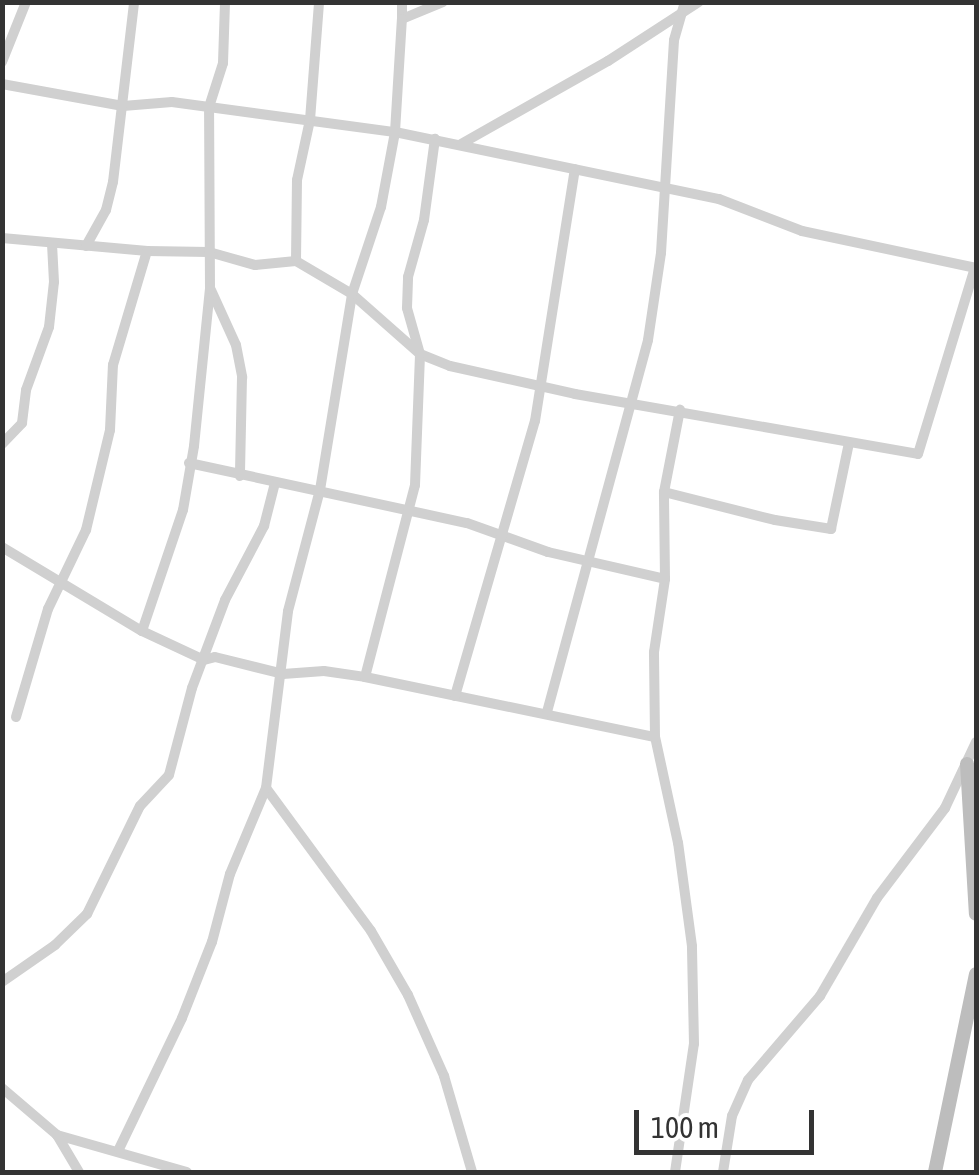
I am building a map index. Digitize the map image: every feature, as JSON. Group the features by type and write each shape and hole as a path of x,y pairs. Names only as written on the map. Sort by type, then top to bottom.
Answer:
{"street":[{"path":"2,62 26,2"},
{"path":"86,246 106,210 134,2"},
{"path":"142,631 183,510 210,288 210,107 223,63 225,2"},
{"path":"296,262 297,180 310,120 320,2"},
{"path":"119,1150 182,1018 212,942 230,874 266,788 288,611 320,490 352,294 381,206 395,132 402,2"},
{"path":"402,19 443,2"},
{"path":"460,145 608,61 684,7 700,2"},
{"path":"547,712 648,340 661,253 674,40 684,7"},
{"path":"2,84 123,106 172,102 435,139 719,199 802,231 976,268 918,454 478,374 420,354 352,294 296,262 255,265 209,252 147,252 2,238"},
{"path":"365,677 410,510 417,459 420,354 407,308 408,276 424,220 435,139"},
{"path":"455,696 525,460 541,385 575,170"},
{"path":"2,444 22,422 26,390 49,327 54,282 52,243"},
{"path":"16,717 48,609 63,582 96,494 110,430 113,364 147,252"},
{"path":"210,288 236,345 242,377 244,442 240,476"},
{"path":"675,1172 694,1044 692,946 678,843 655,737 654,652 665,579 664,492 680,410"},
{"path":"664,492 775,520 831,529 849,443"},
{"path":"189,463 410,510 665,579"},
{"path":"2,982 55,945 87,914 140,806 169,775 225,600 264,526 275,483"},
{"path":"2,547 142,631 204,660 215,657 283,674 324,671 365,677 655,737"},
{"path":"723,1172 732,1116 748,1080 820,996 877,898 945,808 976,742"},
{"path":"967,764 976,914"},
{"path":"266,788 371,931 408,995 444,1076 472,1172"},
{"path":"935,1172 976,974"},
{"path":"2,1088 57,1136 79,1172"},
{"path":"57,1136 119,1150 187,1172"}]}
